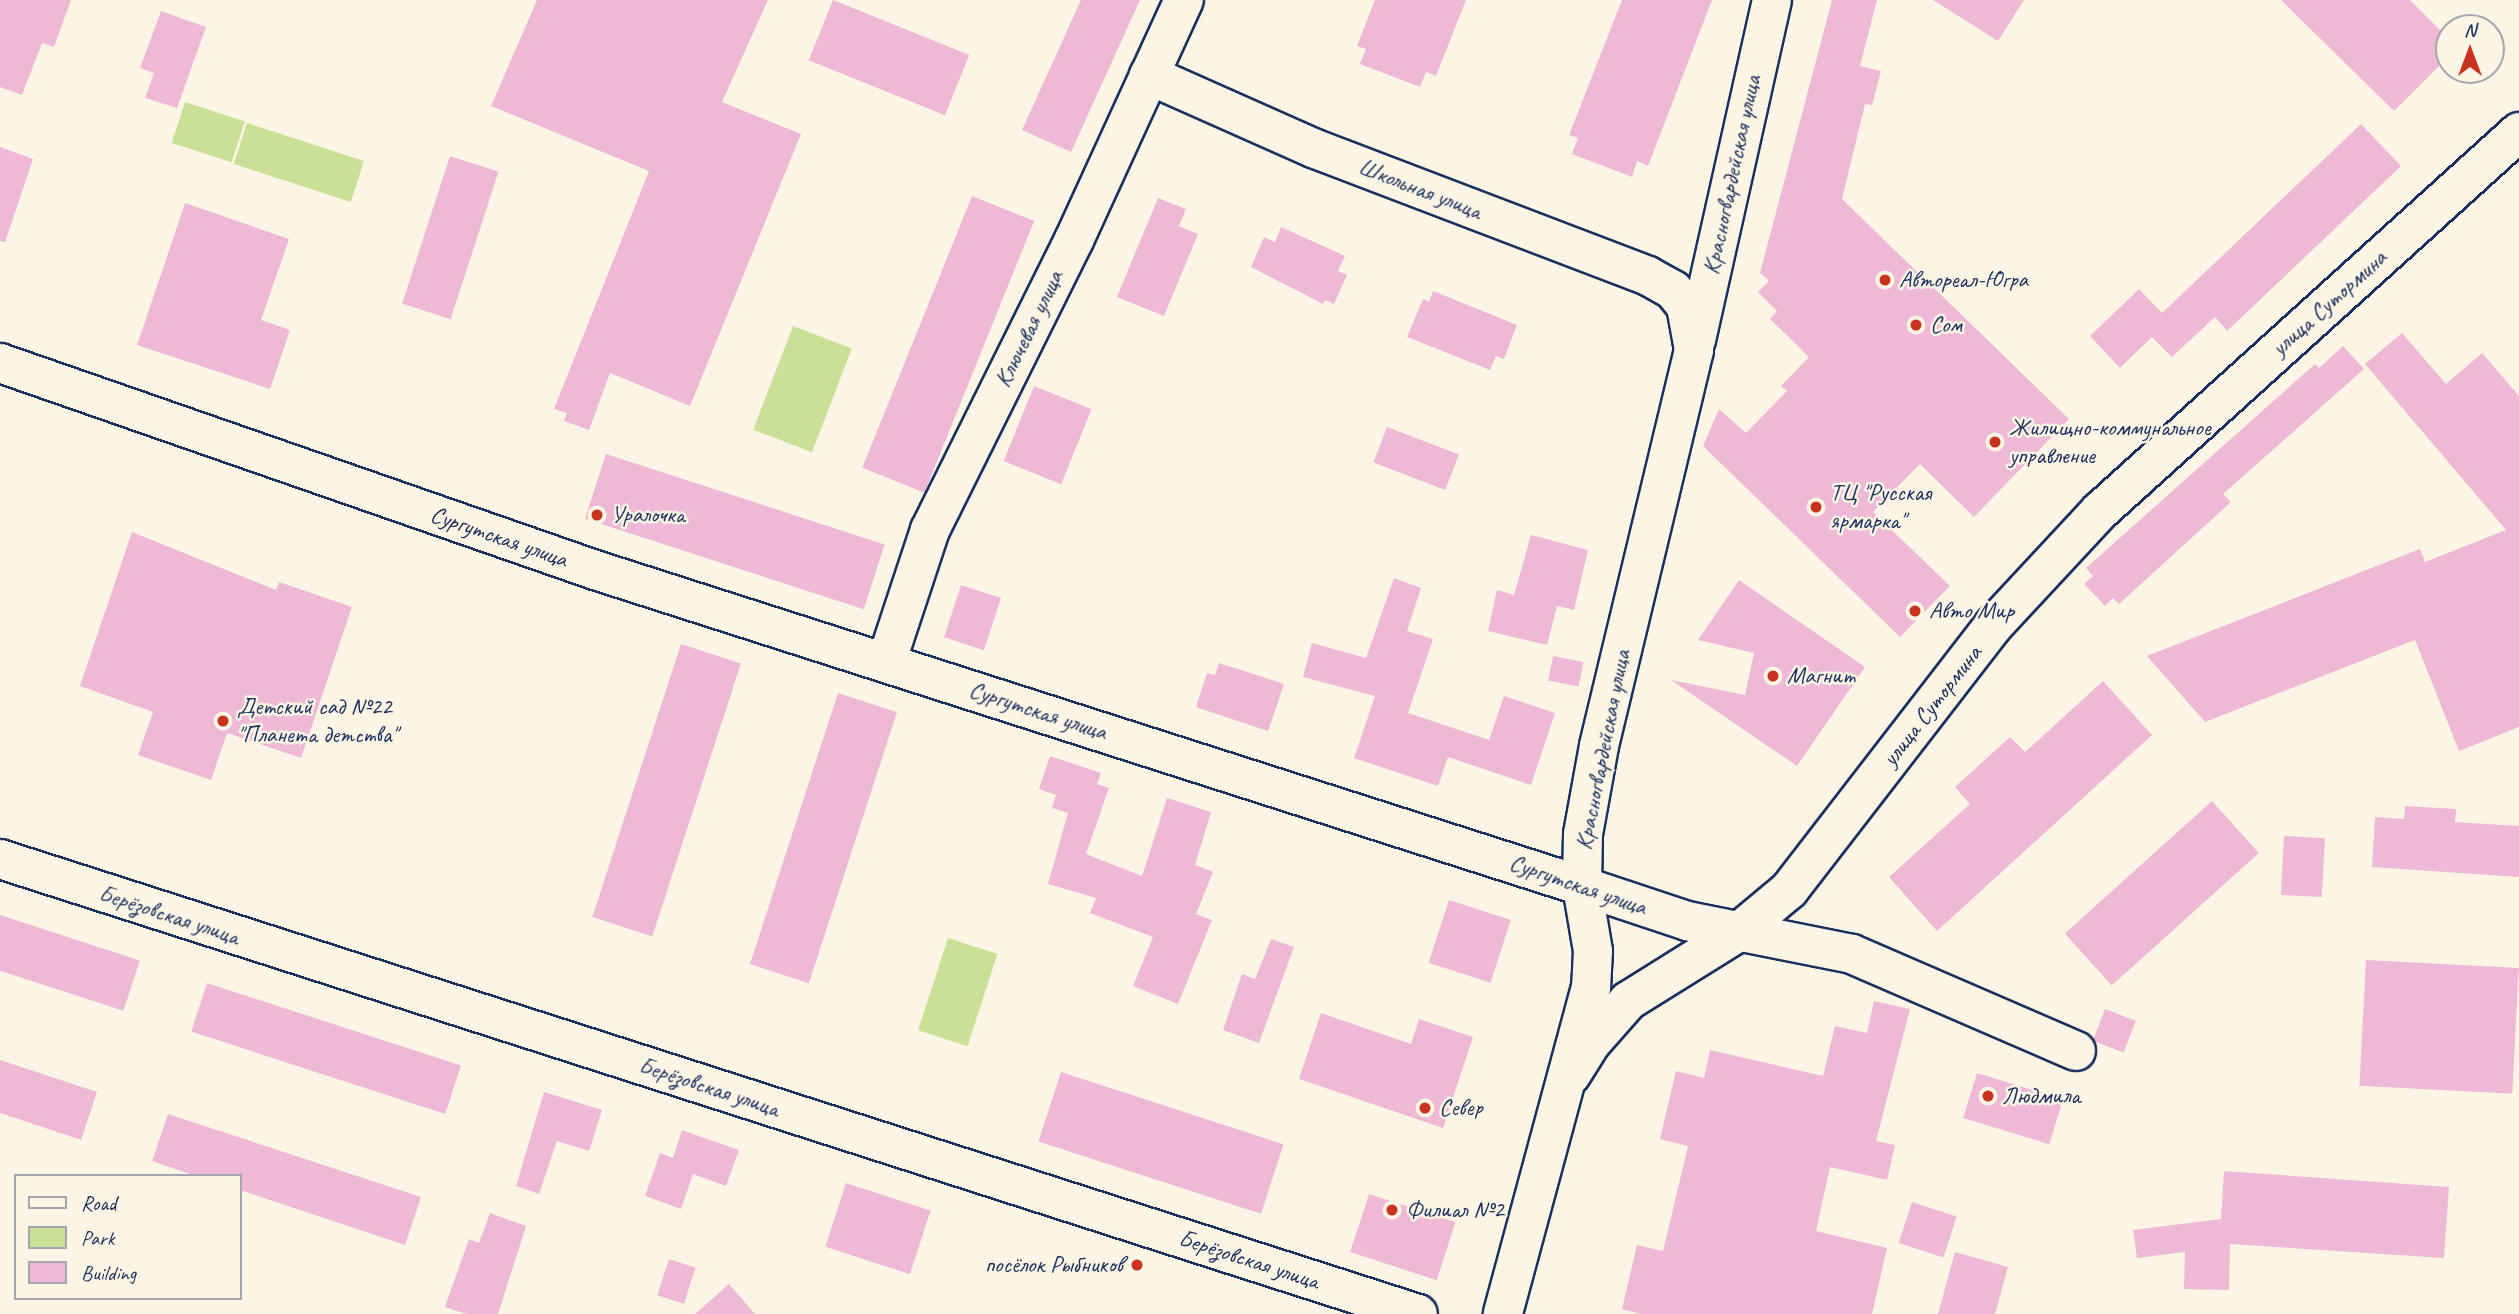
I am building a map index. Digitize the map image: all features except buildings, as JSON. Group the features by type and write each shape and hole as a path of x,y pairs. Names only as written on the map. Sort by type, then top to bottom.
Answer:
{"street":[{"name":"Ключевая улица","path":"886,663 930,530 1184,0"},
{"name":"Красногвардейская улица","path":"1503,1314 1568,1080 1593,968 1582,886 1583,834 1594,769 1694,350 1772,0"},
{"name":"Школьная улица","path":"1149,75 1313,148 1648,276 1673,290 1686,306"},
{"name":"улица Сутормина","path":"1568,1080 1592,1042 1628,1001 1740,931 1789,890 2046,565 2163,452 2519,132"},
{"name":"Красногвардейская улица","path":"1686,306 1694,350"},
{"name":"Сургутская улица","path":"0,363 595,570 1582,886 1652,912 1853,954 2076,1051"},
{"name":"Берёзовская улица","path":"0,859 1418,1314"}],"green space":[{"path":"185,102 245,121 232,162 172,143"},
{"path":"247,123 364,161 351,202 234,164"},
{"path":"793,326 852,349 812,452 753,430"},
{"path":"948,938 997,954 967,1046 918,1030"}],"place":[{"name":"Автореал-Югра","path":"1885,280"},
{"name":"Сом","path":"1916,325"},
{"name":"Жилищно-коммунальное управление","path":"1995,442"},
{"name":"ТЦ \"Русская ярмарка\"","path":"1816,507"},
{"name":"Уралочка","path":"597,515"},
{"name":"Авто Мир","path":"1915,611"},
{"name":"Магнит","path":"1773,676"},
{"name":"Детский сад №22 \"Планета детства\"","path":"223,721"},
{"name":"Людмила","path":"1988,1096"},
{"name":"Север","path":"1425,1108"},
{"name":"Филиал №2","path":"1392,1210"},
{"name":"посёлок Рыбников","path":"1137,1265"}]}
